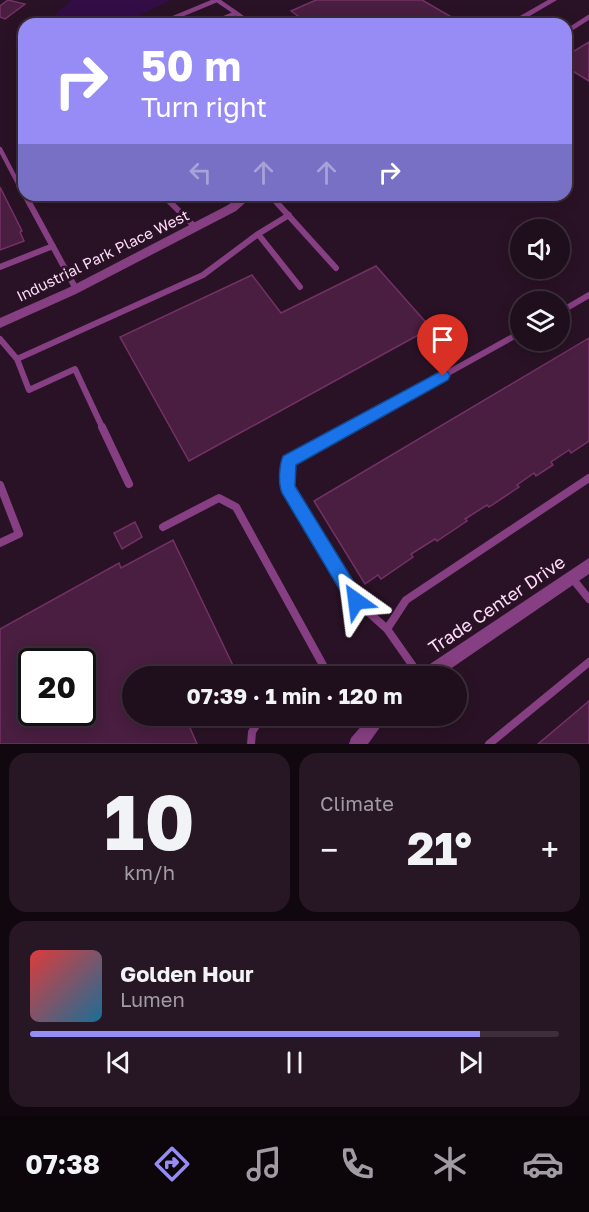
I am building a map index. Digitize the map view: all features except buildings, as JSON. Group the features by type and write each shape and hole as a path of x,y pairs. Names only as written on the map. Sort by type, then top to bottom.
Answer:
{"street":[{"path":"521,18 554,0"},
{"name":"Industrial Park Place West","path":"0,323 76,289 232,208 241,201"},
{"name":"Trade Center Drive","path":"442,666 589,565"},
{"path":"357,744 368,726"}],"lane":[{"path":"174,18 217,0 243,18"},
{"path":"224,18 236,13"},
{"path":"572,28 589,17"},
{"path":"0,149 18,183"},
{"path":"28,201 76,289"},
{"path":"169,201 195,227"},
{"path":"276,201 336,268"},
{"path":"17,359 203,275 258,234 289,215"},
{"path":"258,234 300,287"},
{"path":"0,267 53,246"},
{"path":"570,306 589,296"},
{"path":"0,339 17,359 29,390 75,369 129,484"},
{"path":"413,666 387,628 356,601 287,488 288,461 510,339"},
{"path":"387,628 406,600 589,478"},
{"path":"0,485 19,534 0,543"},
{"path":"162,527 219,498 236,507 323,666"},
{"path":"572,578 589,599"},
{"path":"489,744 589,662"},
{"path":"251,744 252,732 256,726"}],"shaded area":[{"path":"72,0 171,0 134,18 51,18"}],"route":[{"path":"356,601 287,488 288,461 443,376"}]}
